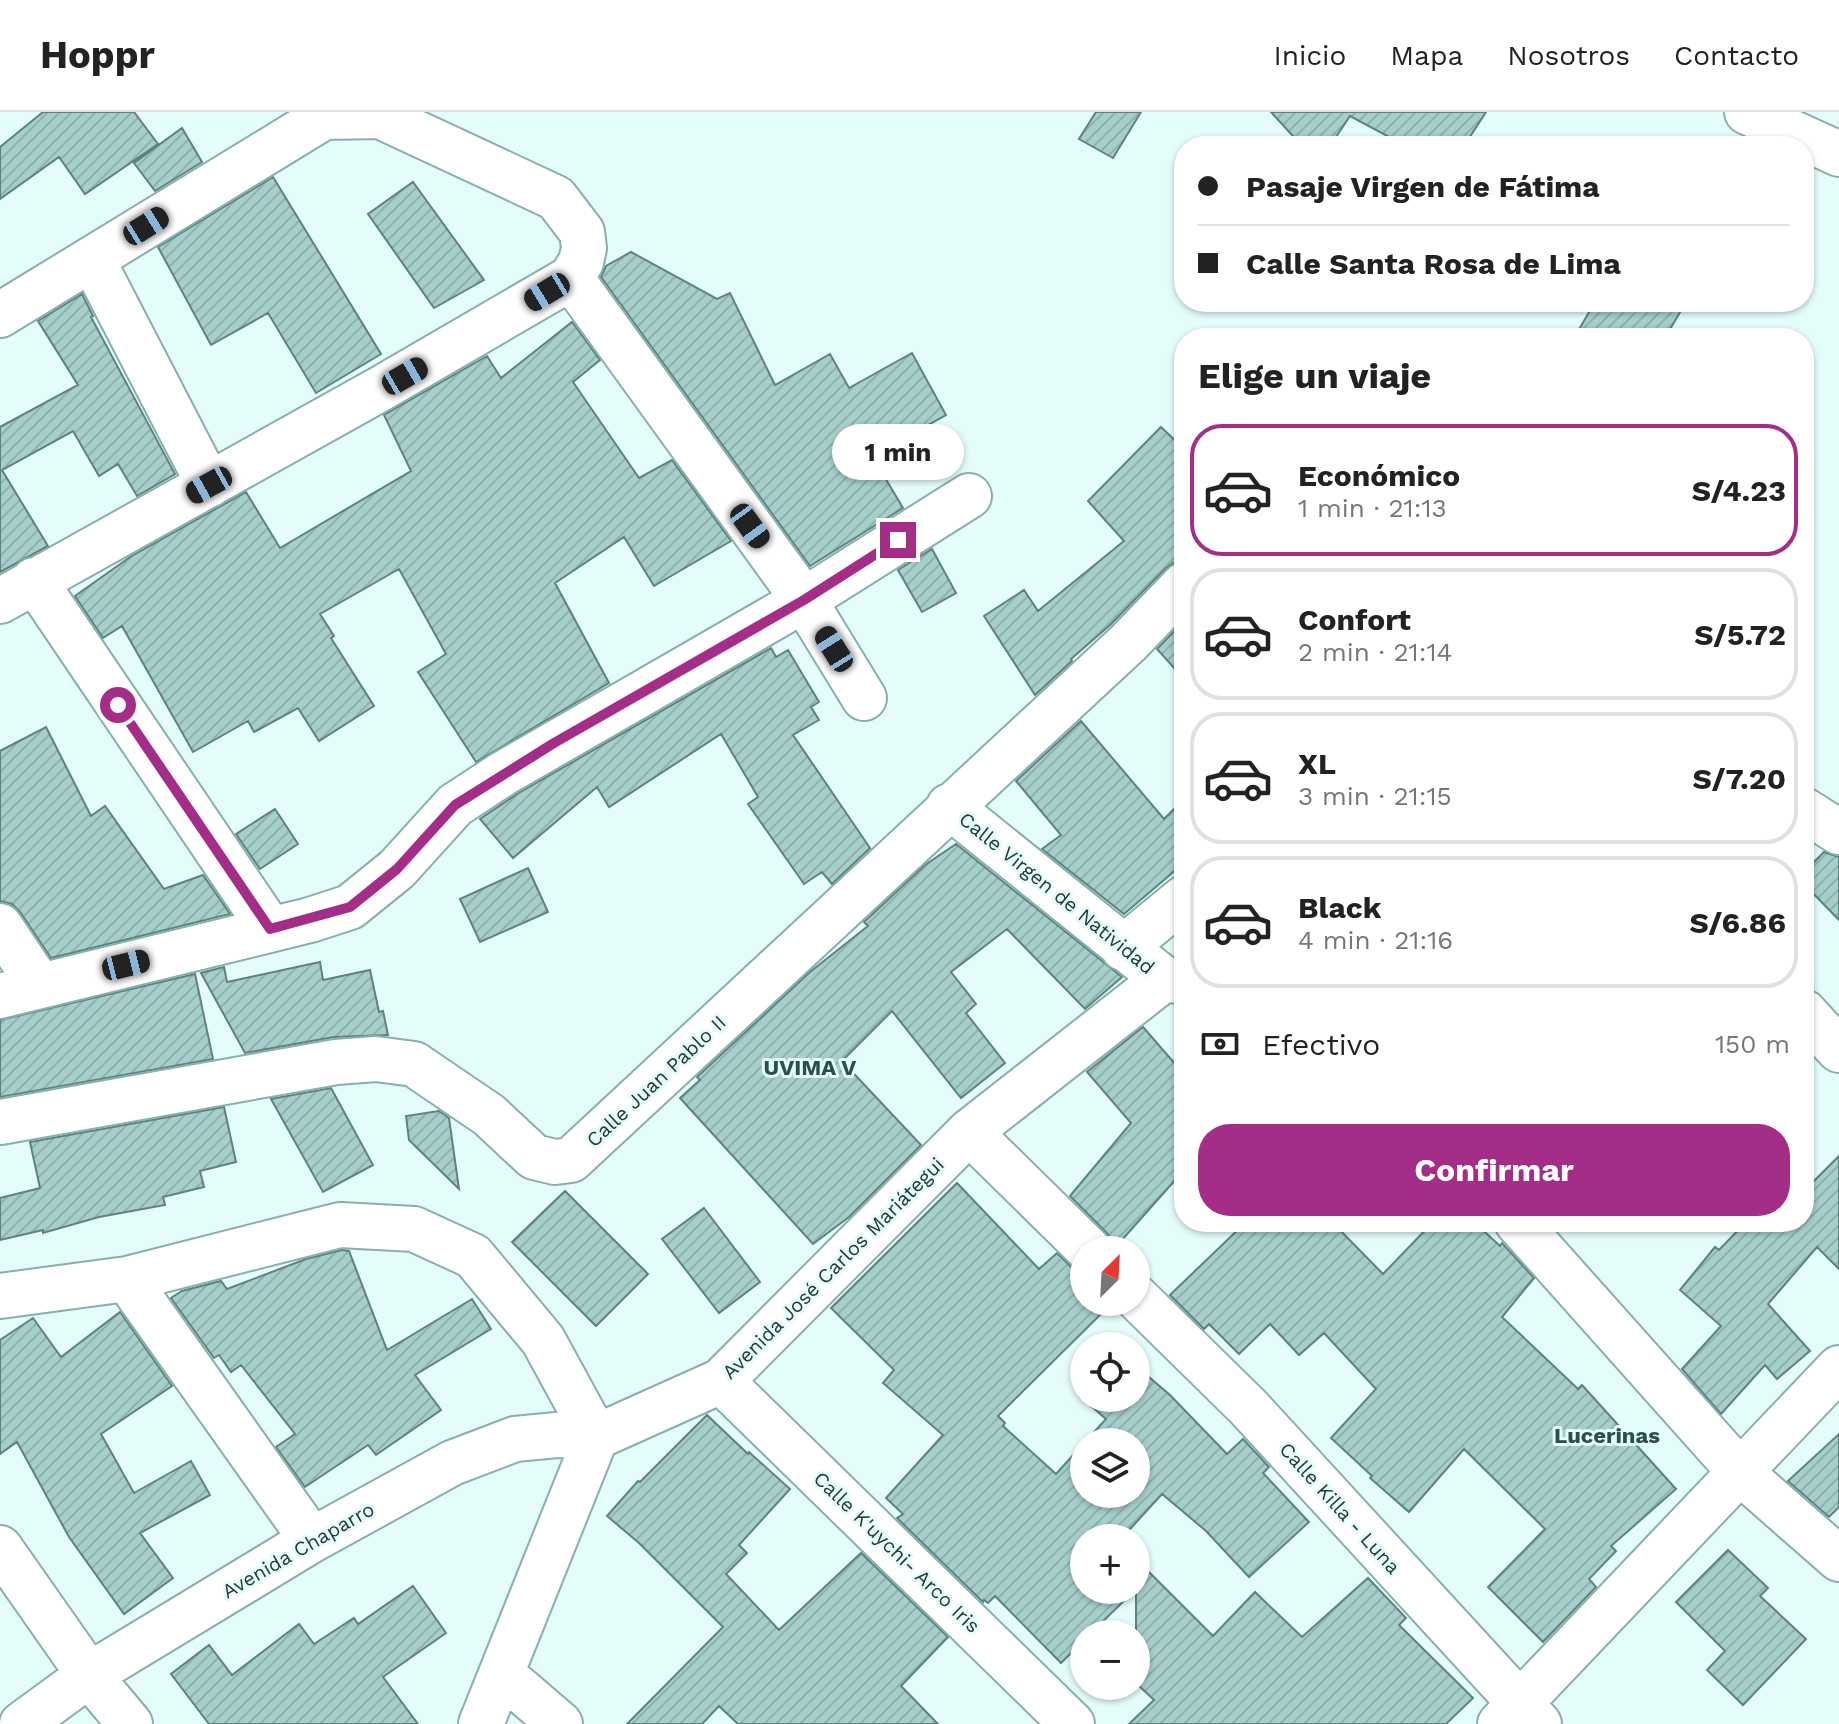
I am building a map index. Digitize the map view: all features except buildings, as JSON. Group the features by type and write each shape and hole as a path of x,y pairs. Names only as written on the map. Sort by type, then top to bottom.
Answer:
{"street":[{"path":"1747,112 1800,136"},
{"path":"0,315 324,117 380,116 556,198 582,232 584,248 581,262 571,278 478,334 17,590 270,929"},
{"path":"1814,143 1839,154"},
{"path":"92,259 209,485"},
{"path":"571,278 804,600 864,698"},
{"path":"0,926 20,991 350,907 397,869 455,805 531,757 804,600 969,496"},
{"name":"Calle Juan Pablo II","path":"0,1122 336,1062 376,1059 414,1064 489,1115 534,1157 555,1162 571,1160 1128,643 1174,595"},
{"name":"Calle Virgen de Natividad","path":"949,806 1123,948 1174,981"},
{"path":"1814,816 1839,832"},
{"path":"1123,948 1174,906"},
{"name":"Avenida José Carlos Mariátegui","path":"596,1437 721,1381 969,1132 1174,981"},
{"path":"1814,1023 1839,1050"},
{"path":"969,1132 1075,1236"},
{"path":"0,1296 127,1279 340,1225 414,1229 473,1256 543,1340 596,1437 481,1724"},
{"path":"1526,1232 1741,1473 1839,1559"},
{"path":"127,1279 312,1540"},
{"name":"Calle Killa - Luna","path":"1150,1311 1249,1408 1519,1718"},
{"path":"1519,1718 1839,1368"},
{"name":"Calle K'uychi- Arco Iris","path":"721,1381 1072,1724"},
{"name":"Avenida Chaparro","path":"22,1724 89,1675 312,1540 452,1463 515,1439 557,1435 596,1437"},
{"path":"0,1548 89,1675 130,1724"},
{"path":"503,1675 560,1724"}],"district":[{"name":"UVIMA V","path":"810,1067"},
{"name":"Lucerinas","path":"1607,1435"}],"route":[{"path":"118,705 270,929 350,907 397,869 455,805 554,743 804,600 898,540"}]}
